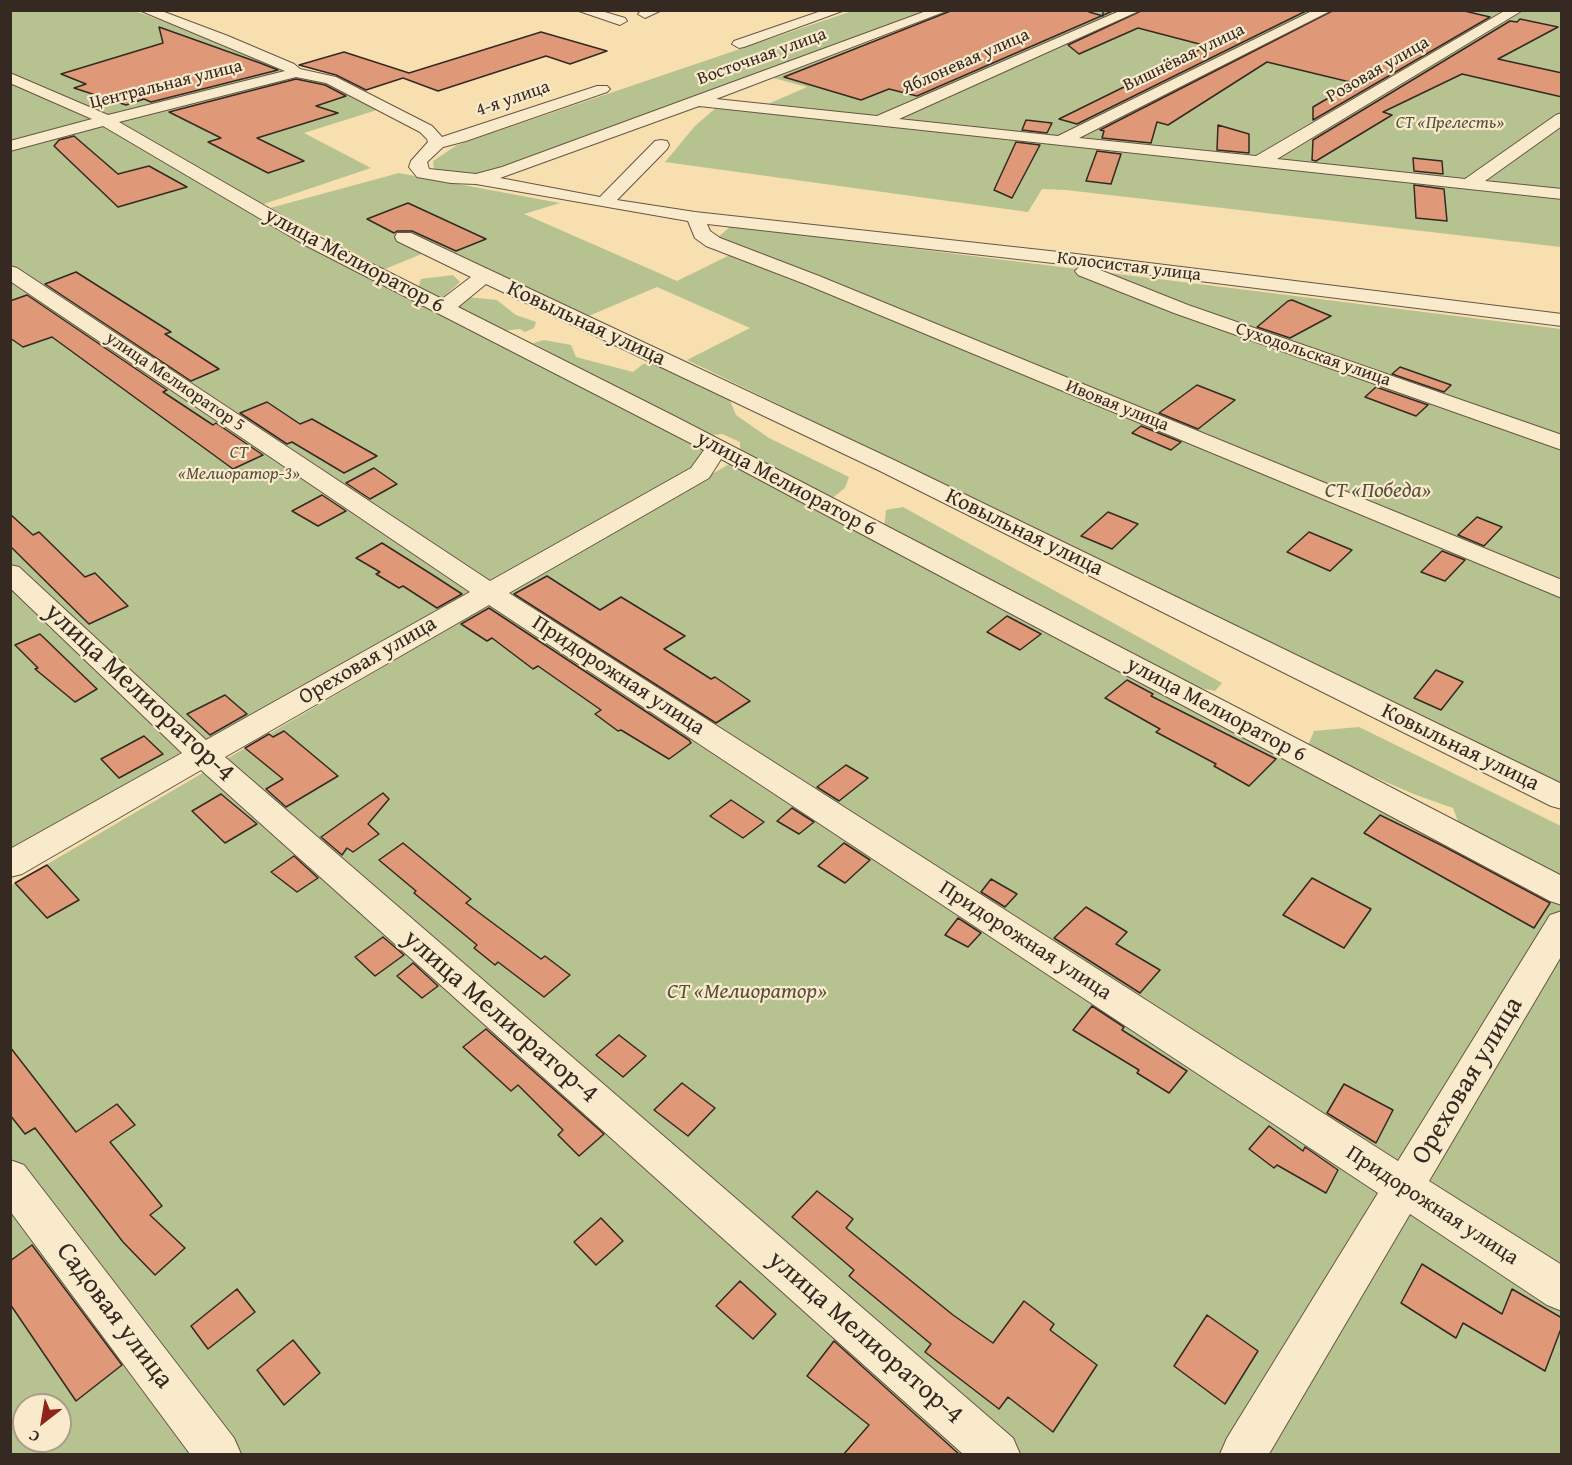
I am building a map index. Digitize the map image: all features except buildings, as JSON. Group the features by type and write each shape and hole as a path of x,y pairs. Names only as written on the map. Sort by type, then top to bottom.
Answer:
{"street":[{"path":"145,10 223,39 289,67 296,73"},
{"path":"582,10 620,21"},
{"path":"739,44 839,10"},
{"name":"Восточная улица","path":"476,179 508,171 943,10"},
{"name":"Яблоневая улица","path":"880,121 1135,10"},
{"name":"Вишнёвая улица","path":"1060,141 1326,10"},
{"name":"Розовая улица","path":"1259,162 1517,10"},
{"name":"Центральная улица","path":"10,146 296,73 311,74 331,80 426,129 434,137 436,143"},
{"name":"улица Мелиоратор 6","path":"10,77 70,103 312,241 717,447 1562,892"},
{"name":"4-я улица","path":"436,143 460,138 602,90"},
{"path":"696,102 1562,194"},
{"path":"1469,184 1562,118"},
{"path":"436,143 419,160 418,167 423,173 451,178 476,179"},
{"path":"604,203 661,145"},
{"name":"Колосистая улица","path":"476,179 689,216 1068,259 1562,320"},
{"name":"Ивовая улица","path":"689,216 702,234 713,242 823,285 1562,590"},
{"name":"Ковыльная улица","path":"404,237 888,466 1562,798"},
{"name":"Суходольская улица","path":"1068,259 1104,280 1562,442"},
{"name":"улица Мелиоратор 5","path":"10,272 489,592"},
{"name":"Ковыльная улица","path":"444,308 484,276"},
{"name":"Ореховая улица","path":"10,865 700,473 717,447"},
{"name":"улица Мелиоратор-4","path":"10,573 204,756 997,1455"},
{"name":"Придорожная улица","path":"489,592 1562,1290"},
{"name":"Ореховая улица","path":"1243,1455 1562,924"},
{"name":"Садовая улица","path":"10,1178 218,1455"}],"green space":[{"name":"СТ «Мелиоратор-3»","path":"11,11 135,11 317,77 380,109 304,133 371,168 249,209 718,455 11,858"},
{"path":"852,11 931,11 499,168 480,174 450,174 434,170 433,161 457,145"},
{"name":"СТ «Прелесть»","path":"952,11 1561,11 1561,247 1066,190 1042,189 1028,212 665,162 695,126 725,100 768,104 807,87 773,78"},
{"name":"СТ «Победа»","path":"399,173 560,203 524,214 677,281 742,249 717,238 731,226 1561,329 1561,783 687,360 750,328 657,287 584,318 436,248 385,269 270,208"},
{"path":"453,275 460,282 442,298 418,289 421,279"},
{"path":"468,297 497,300 516,315 536,322 534,328 525,332 520,329 502,331 457,308"},
{"path":"544,340 571,345 576,357 633,372 643,364 656,363 728,396 736,415 769,438 849,477 845,488 831,499 740,450 740,442 722,434 704,436 533,343"},
{"name":"СТ «Мелиоратор»","path":"731,463 1561,897 1561,1454 11,1454 10,886"},
{"path":"903,507 1222,683 1215,691 1191,686 884,529 886,510"},
{"path":"1359,727 1561,826 1561,883 1521,861 1513,849 1459,824 1453,808 1416,795 1307,748 1314,731"}]}
